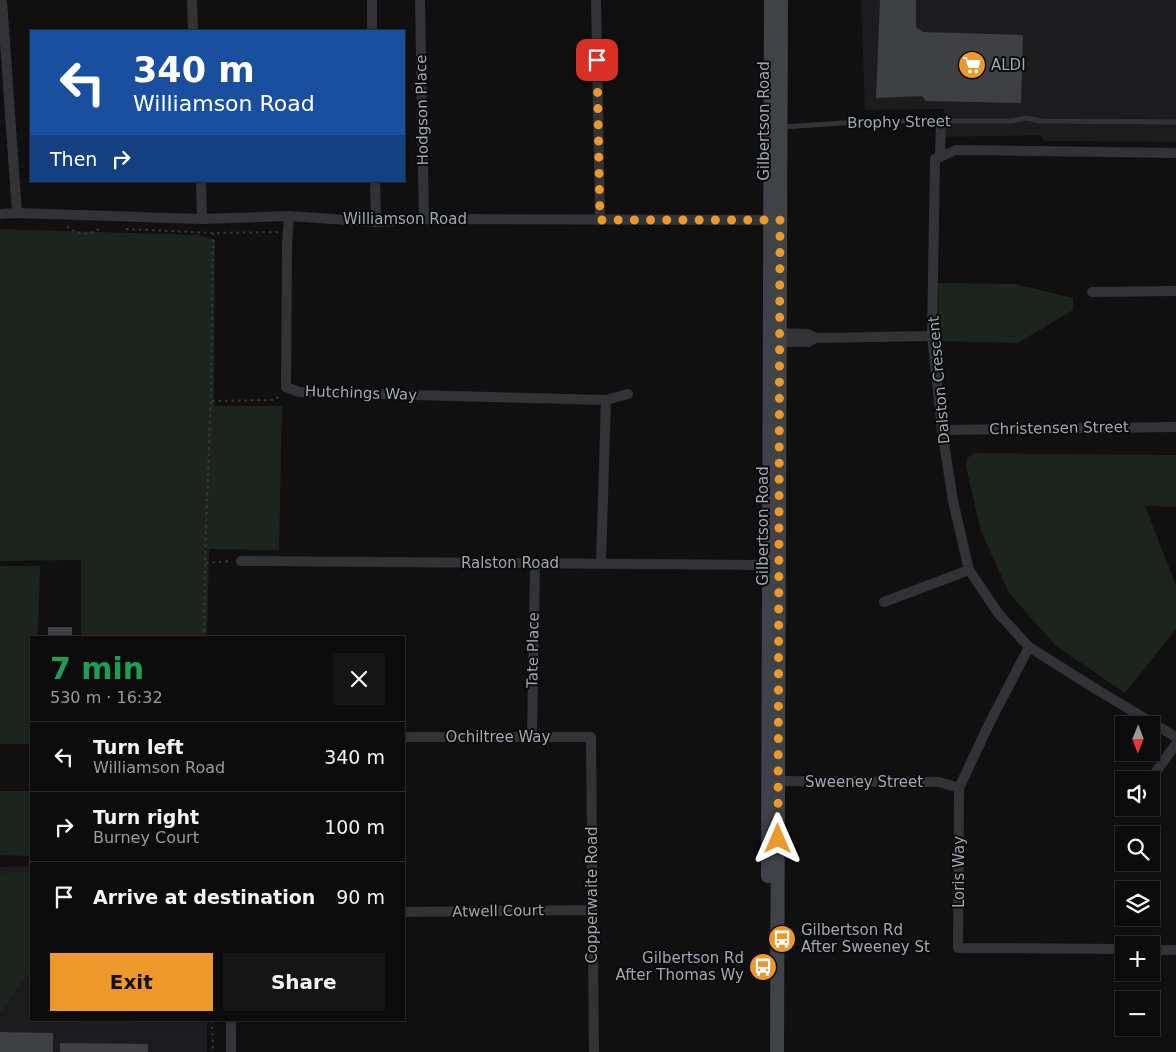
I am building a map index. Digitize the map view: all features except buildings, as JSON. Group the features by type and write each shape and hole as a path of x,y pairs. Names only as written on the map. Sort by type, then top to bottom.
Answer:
{"street":[{"path":"2,0 17,213"},
{"path":"192,0 193,30"},
{"path":"372,0 372,30"},
{"name":"Hodgson Place","path":"420,0 424,219"},
{"path":"596,0 600,220"},
{"name":"Gilbertson Road","path":"768,1052 773,781 775,220 775,127 770,0"},
{"name":"Gilbertson Road","path":"775,127 781,0"},
{"path":"941,121 940,157 956,150 1176,153"},
{"name":"Dalston Crescent","path":"940,157 935,159 932,336 942,430 953,501 969,570 998,613 1029,647 1176,737"},
{"path":"201,182 202,219"},
{"path":"375,182 376,222"},
{"name":"Williamson Road","path":"0,214 202,219 289,216 376,222 424,219 775,220"},
{"name":"Hutchings Way","path":"289,216 286,387 299,392 606,400 628,394"},
{"path":"1092,292 1176,291"},
{"path":"774,337 808,334 816,338 932,336"},
{"path":"602,563 606,400"},
{"name":"Christensen Street","path":"942,430 1176,427"},
{"name":"Ralston Road","path":"241,561 774,565"},
{"name":"Tate Place","path":"532,736 535,563"},
{"path":"884,602 969,570"},
{"name":"Loris Way","path":"1029,647 990,722 960,788 958,948 1115,949"},
{"name":"Ochiltree Way","path":"405,737 592,737"},
{"name":"Copperwaite Road","path":"592,737 594,1052"},
{"path":"1156,771 1176,744"},
{"name":"Gilbertson Road","path":"773,781 777,1052"},
{"name":"Sweeney Street","path":"773,781 939,782 960,788"},
{"name":"Atwell Court","path":"405,912 592,910"},
{"path":"1160,950 1176,950"},
{"path":"231,1021 231,1052"}],"lane":[{"name":"Brophy Street","path":"775,127 873,121 1011,121 1027,118 1040,121 1176,122"}],"path":[{"path":"67,226 77,233 92,233 103,227"},
{"path":"121,228 213,233 276,232 287,246"},
{"path":"204,636 211,401 213,233"},
{"path":"211,401 274,400 291,389"},
{"path":"205,563 241,561"},
{"path":"212,1021 213,1052"}],"shaded area":[{"path":"861,0 1176,0 1176,142 1044,141 1040,135 943,137 944,109 865,110"},
{"path":"0,229 198,235 215,240 214,406 282,406 279,550 209,549 207,636 81,636 81,560 0,561"},
{"path":"938,283 1015,284 1073,298 1073,310 1018,343 939,341"},
{"path":"975,453 1176,455 1176,507 1145,506 1176,585 1176,629 1125,693 1056,646 1009,593 981,531 966,467 967,458"},
{"path":"0,566 40,566 38,636 30,636 30,744 0,744"},
{"path":"0,791 30,791 30,856 2,855 0,857"},
{"path":"30,866 30,1021 207,1021 207,1052 0,1052 0,867"},
{"path":"30,871 30,970 0,1014 0,873"},
{"path":"78,1021 131,1021 131,1024 78,1024"}],"place":[{"name":"ALDI","path":"972,65"},
{"name":"Gilbertson Rd After Sweeney St","path":"782,939"},
{"name":"Gilbertson Rd After Thomas Wy","path":"763,967"}],"route":[{"path":"597,60 600,220 780,220 778,839"}]}
